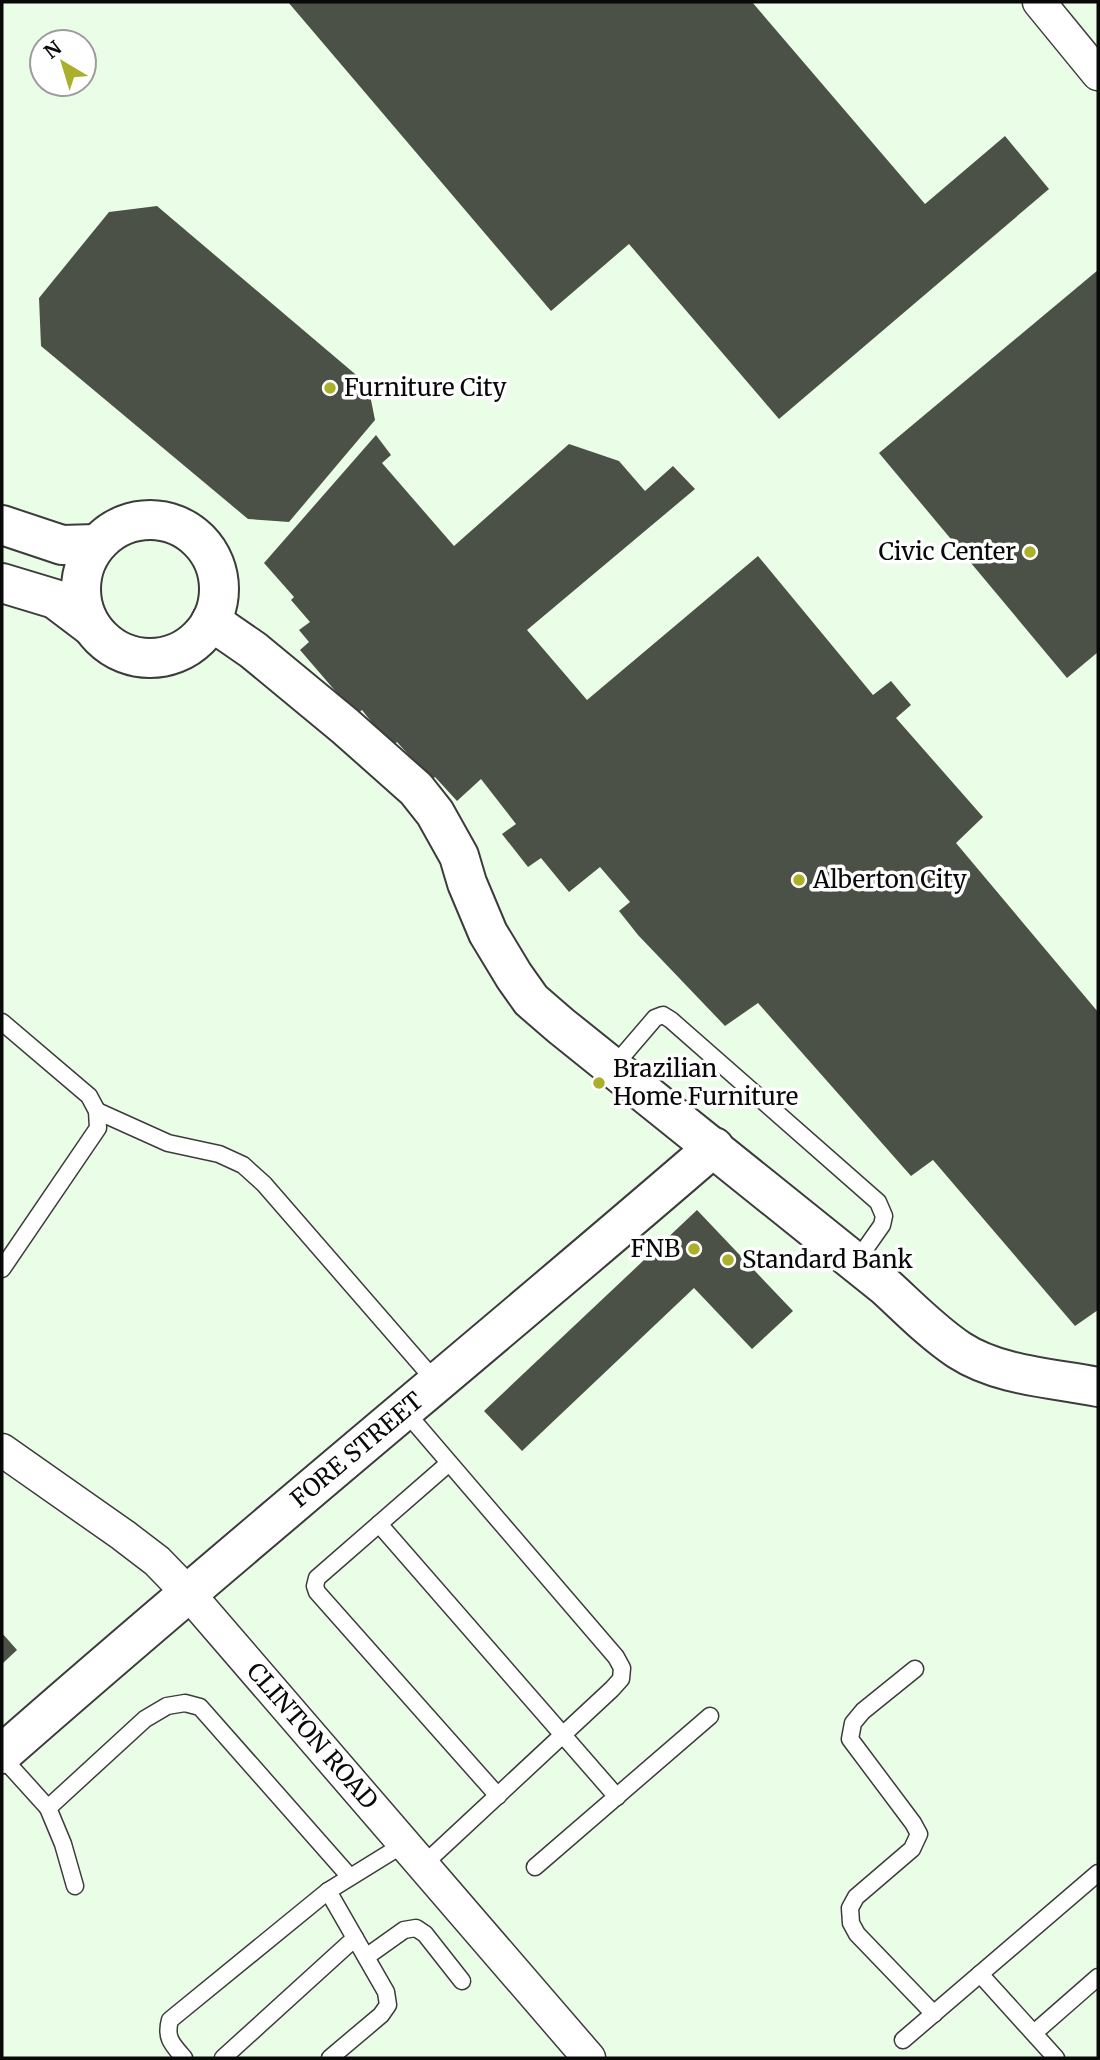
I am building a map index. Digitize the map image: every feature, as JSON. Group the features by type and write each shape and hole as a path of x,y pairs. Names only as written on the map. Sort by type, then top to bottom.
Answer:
{"street":[{"path":"1039,2 1098,74"},
{"path":"2,583 55,599 92,627 111,648 138,657 166,656 192,644 211,621 219,594 215,565 201,540 176,524 148,519 120,526 96,544 83,570 81,600 92,627"},
{"path":"2,525 62,545 96,544"},
{"path":"211,621 253,650 416,789 435,813 459,856 488,933 531,1000 856,1262 960,1350 1013,1371 1098,1387"},
{"name":"FORE STREET","path":"2,1756 286,1508 714,1147"},
{"name":"CLINTON ROAD","path":"2,1450 157,1561 188,1593 589,2058"}],"lane":[{"path":"613,1067 655,1018 663,1015 671,1020 878,1202 884,1216 882,1225 856,1262"},
{"path":"2,1022 89,1096 97,1111 97,1128 2,1269"},
{"path":"97,1111 168,1143 219,1154 243,1165 264,1184 437,1383"},
{"path":"184,2058 172,2045 167,2031 170,2020 328,1891 350,1877 413,1854 498,1796 621,1679 622,1668 617,1657 404,1410"},
{"path":"449,1463 317,1578 315,1586 317,1592 498,1796"},
{"path":"379,1524 617,1797"},
{"path":"915,1670 863,1711 853,1723 850,1739 919,1834 912,1849 856,1897 850,1908 851,1923 857,1934 934,2014"},
{"path":"48,1808 145,1718 167,1706 185,1703 200,1707 350,1877"},
{"path":"535,1867 710,1716"},
{"path":"2,1756 48,1808 63,1843 75,1885"},
{"path":"903,2040 1098,1873"},
{"path":"328,1891 386,1992 387,2005 381,2015 330,2058"},
{"path":"366,1957 404,1930 416,1928 425,1934 463,1981"},
{"path":"223,2058 355,1938"},
{"path":"980,1974 1056,2058"},
{"path":"1034,2034 1098,1976"}],"building":[{"path":"288,2 752,2 925,204 1005,136 1049,189 779,419 629,244 551,311"},
{"path":"157,206 368,385 375,420 289,522 248,519 41,346 39,298 109,212"},
{"name":"Civic Center","path":"1098,270 1098,652 1067,678 879,453"},
{"name":"Alberton City","path":"376,435 391,455 382,463 454,546 569,444 619,461 645,491 673,466 695,489 527,630 587,700 758,556 873,695 891,681 911,705 896,718 983,817 956,843 1098,1012 1098,1310 1075,1326 933,1160 911,1176 758,1003 725,1026 638,935 619,911 630,902 600,867 569,892 541,858 528,867 502,834 516,824 481,779 457,801 435,777 431,780 397,742 391,747 362,710 356,715 300,650 309,642 299,630 310,622 291,600 294,597 264,563"},
{"path":"697,1210 793,1311 752,1349 694,1288 522,1451 484,1411"},
{"path":"2,1633 17,1650 2,1664"}],"place":[{"name":"Furniture City","path":"330,388"},
{"name":"Civic Center","path":"1030,552"},
{"name":"Alberton City","path":"799,880"},
{"name":"Brazilian Home Furniture","path":"599,1083"},
{"name":"FNB","path":"694,1249"},
{"name":"Standard Bank","path":"728,1260"}]}
